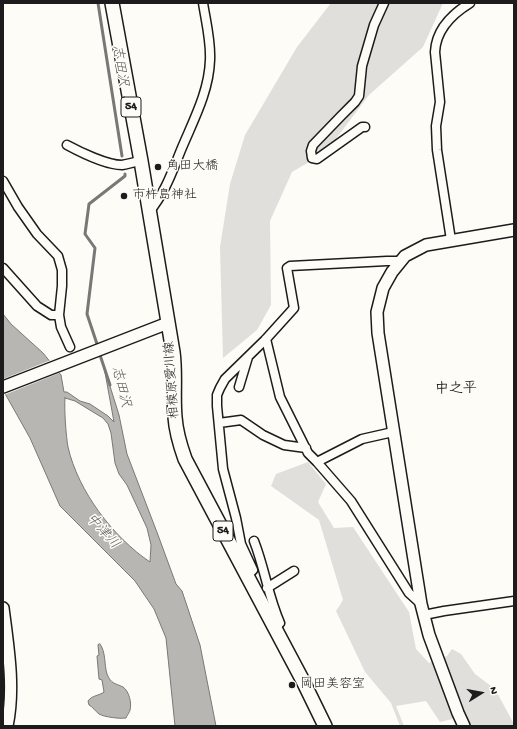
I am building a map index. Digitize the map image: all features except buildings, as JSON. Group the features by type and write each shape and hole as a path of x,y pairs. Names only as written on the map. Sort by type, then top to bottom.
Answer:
{"main road":[{"name":"相模原愛川線","path":"112,3 141,161 175,366 175,417 180,443 185,459 303,681 325,726"}],"street":[{"path":"149,212 160,199 205,93 210,67 210,54 203,3"},
{"path":"365,127 362,126 316,159 312,158 311,151 313,146 359,96 362,66 374,25 384,3"},
{"path":"451,240 437,150 436,126 440,102 435,44 446,23 453,14 470,3"},
{"path":"67,145 94,157 121,165 141,161"},
{"path":"3,181 18,207 37,234 58,256 62,270 59,315 61,327 70,347"},
{"path":"464,726 445,678 421,604 378,333 377,312 383,288 392,272 405,256 426,245 514,230"},
{"path":"247,576 253,570 241,544 236,518 223,469 216,406 220,388 225,379 235,368 266,339 294,308 287,268 290,266 387,260 401,261"},
{"path":"3,268 37,306 51,315 59,315"},
{"path":"3,387 168,323"},
{"path":"266,339 280,397 308,453 351,501 410,593 421,604"},
{"path":"239,387 248,357"},
{"path":"219,423 241,420 263,435 284,445 306,448"},
{"path":"317,462 362,439 393,432"},
{"path":"254,541 261,559 273,607 280,623 275,628"},
{"path":"268,588 294,570"},
{"path":"424,615 514,601"},
{"path":"3,608 10,680 9,716 7,726"}],"shaded area":[{"path":"331,3 443,3 423,47 369,95 326,152 292,172 270,221 271,305 257,330 223,358 220,247 230,184 245,135 297,47"},
{"path":"308,462 326,484 318,502 334,528 353,527 409,612 416,649 429,663 447,656 452,649 461,654 475,674 495,689 514,726 471,726 465,716 440,722 426,701 396,706 404,726 400,726 391,703 365,672 336,611 343,600 319,520 271,486 276,474"}],"water":[{"name":"中津川","path":"3,314 11,324 43,353 61,375 64,392 67,392 80,401 90,404 114,422 104,367 119,415 127,454 176,584 182,591 200,645 216,726 175,726 166,638 154,609 135,581 60,506 30,438 3,390","holes":["65,398 75,401 103,418 108,424 111,433 115,463 119,474 127,485 147,528 151,545 150,562 136,552 110,526 99,512 80,480 68,447 65,422"]},
{"path":"100,644 104,654 107,674 110,680 123,687 130,697 131,707 126,718 112,718 101,715 89,705 88,701 90,699 104,692 102,680 99,679 97,656 99,655 98,645"}],"pier":[{"path":"51,360 62,372 4,395 3,379"}],"waterway":[{"name":"志田沢","path":"98,3 122,156"},
{"name":"志田沢","path":"98,347 87,314 95,248 85,234 89,204 125,176 125,174"},
{"name":"志田沢","path":"99,352 110,385"}],"place":[{"name":"角田大橋","path":"158,167"},
{"name":"市杵島神社","path":"124,196"},
{"name":"岡田美容室","path":"292,685"}],"district":[{"name":"中之平","path":"456,390"}]}
